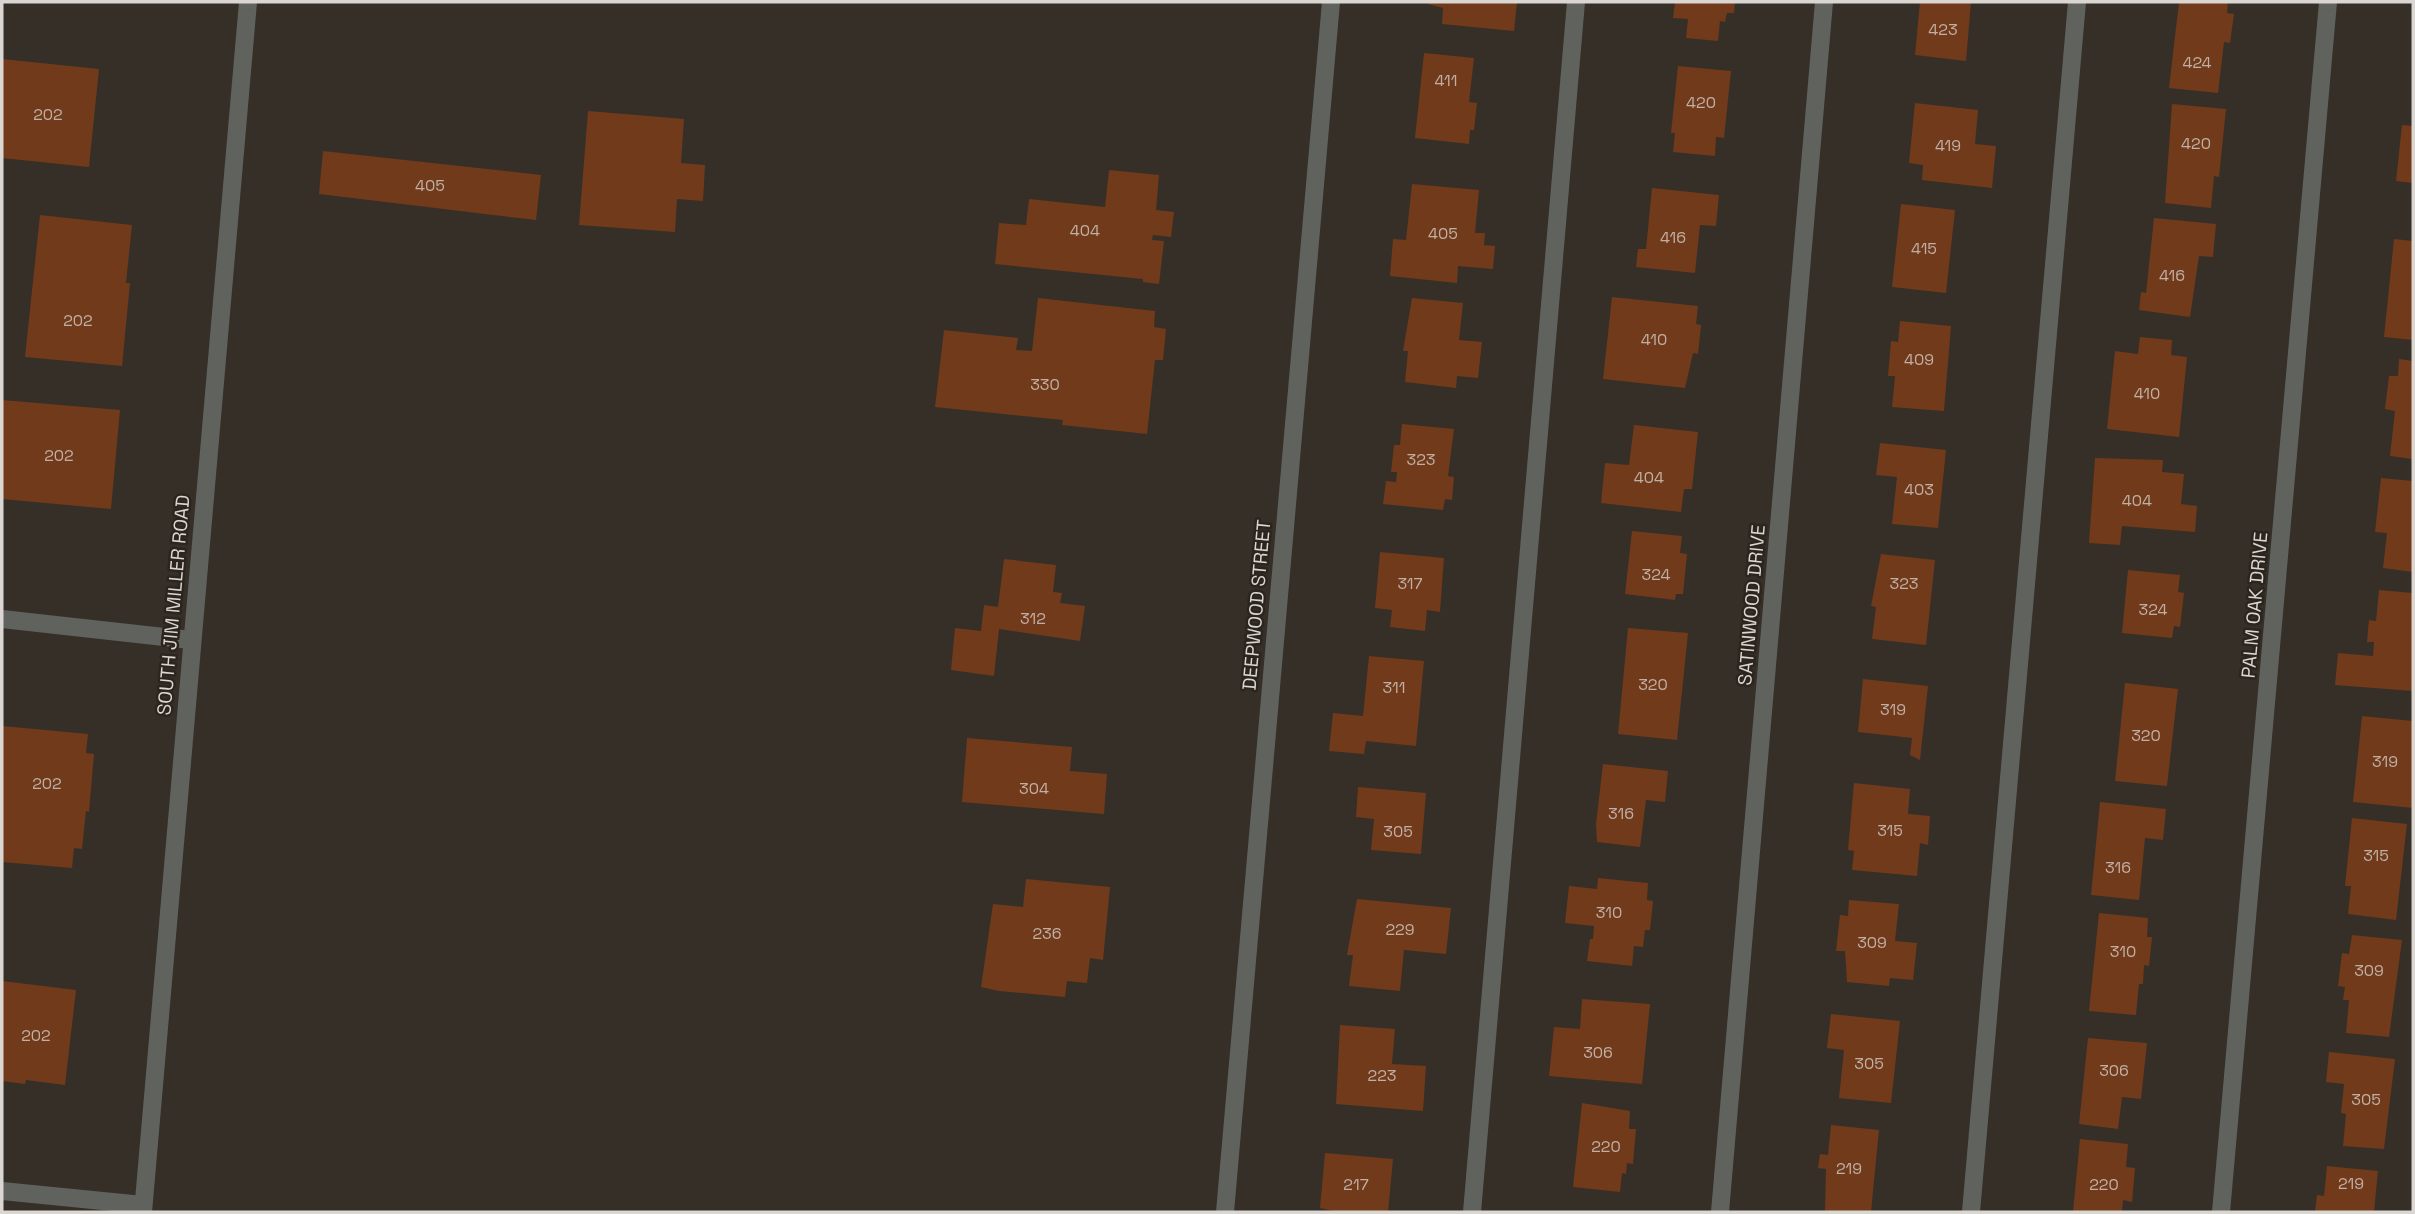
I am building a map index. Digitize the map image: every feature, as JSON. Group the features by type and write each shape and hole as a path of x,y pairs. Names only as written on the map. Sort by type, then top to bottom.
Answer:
{"street":[{"name":"SOUTH JIM MILLER ROAD","path":"143,1209 248,2"},
{"name":"DEEPWOOD STREET","path":"1225,1212 1331,2"},
{"path":"1472,1212 1576,2"},
{"name":"SATINWOOD DRIVE","path":"1720,1212 1824,2"},
{"path":"1971,1212 2077,2"},
{"name":"PALM OAK DRIVE","path":"2221,1212 2328,2"},
{"path":"2,619 191,640"},
{"path":"2,1191 143,1209"}],"building":[{"path":"1517,2 1514,31 1442,24 1443,8 1428,4"},
{"path":"1675,2 1735,2 1734,13 1727,13 1725,22 1720,21 1718,41 1686,38 1688,19 1673,18"},
{"path":"1920,2 1971,2 1966,61 1915,55"},
{"path":"2179,2 2228,2 2227,13 2234,14 2230,43 2224,42 2218,93 2169,88"},
{"path":"1424,53 1474,58 1469,102 1477,103 1474,130 1470,130 1469,144 1415,138"},
{"path":"2,59 99,69 89,167 2,158"},
{"path":"1678,66 1731,71 1724,138 1716,137 1715,156 1673,152 1675,133 1671,133"},
{"path":"1915,103 1978,110 1975,144 1996,146 1992,188 1922,180 1923,165 1909,163"},
{"path":"2172,104 2226,109 2219,177 2214,176 2211,208 2165,203"},
{"path":"588,111 684,119 681,163 705,165 703,201 677,199 675,232 579,225"},
{"path":"2402,125 2413,126 2413,183 2396,181"},
{"path":"323,151 541,175 536,220 319,194"},
{"path":"1109,170 1159,175 1156,210 1174,212 1171,237 1153,235 1152,240 1164,241 1159,284 1143,282 1143,279 995,264 999,223 1026,225 1029,199 1105,207"},
{"path":"1412,184 1479,190 1475,233 1485,233 1484,245 1495,246 1493,269 1458,266 1457,283 1390,276 1393,239 1406,240"},
{"path":"1652,188 1719,195 1716,226 1700,225 1695,273 1636,267 1638,249 1646,249"},
{"path":"1901,204 1955,210 1946,293 1892,287"},
{"path":"40,215 132,225 126,283 130,283 122,366 25,357"},
{"path":"2154,218 2216,224 2213,257 2199,256 2190,317 2139,310 2141,292 2146,293"},
{"path":"2394,239 2413,241 2413,340 2384,337"},
{"path":"1612,297 1698,306 1696,324 1701,325 1698,354 1693,353 1685,388 1603,379"},
{"path":"1038,298 1155,311 1154,327 1166,329 1163,360 1155,360 1147,434 1062,425 1063,420 935,407 944,330 1018,338 1016,350 1032,351"},
{"path":"1412,298 1463,303 1459,340 1482,342 1478,378 1457,376 1456,388 1405,382 1408,351 1403,351"},
{"path":"1900,321 1951,326 1944,411 1892,407 1895,376 1888,376 1891,341 1898,342"},
{"path":"2140,337 2172,340 2171,355 2187,357 2179,437 2107,429 2115,351 2138,354"},
{"path":"2399,359 2413,361 2413,459 2390,456 2395,411 2385,409 2389,376 2398,376"},
{"path":"2,400 120,410 111,509 2,499"},
{"path":"1402,424 1454,429 1448,476 1454,477 1452,500 1445,499 1443,510 1383,504 1386,481 1396,482 1397,472 1391,472 1394,445 1400,445"},
{"path":"1634,425 1698,432 1692,489 1684,489 1681,512 1601,503 1605,463 1629,465"},
{"path":"1880,443 1946,450 1938,528 1892,524 1897,477 1876,475"},
{"path":"2095,458 2163,460 2162,472 2184,474 2181,504 2197,506 2195,532 2122,526 2120,545 2089,543"},
{"path":"2381,478 2413,481 2413,572 2383,568 2387,533 2375,532"},
{"path":"1632,531 1682,536 1680,553 1687,554 1683,594 1676,594 1675,600 1625,594"},
{"path":"1380,552 1444,558 1440,612 1427,610 1425,631 1390,627 1392,610 1375,608"},
{"path":"1881,554 1935,560 1926,645 1872,639 1876,607 1871,606"},
{"path":"1004,559 1056,565 1053,592 1062,593 1060,603 1085,606 1080,641 999,629 994,676 951,670 955,628 981,631 984,605 998,607"},
{"path":"2128,570 2180,575 2178,592 2184,593 2180,627 2174,626 2172,638 2122,633"},
{"path":"2379,590 2413,593 2413,691 2335,685 2338,653 2373,656 2374,642 2367,642 2369,620 2376,621"},
{"path":"1628,628 1688,633 1677,740 1618,734"},
{"path":"1369,656 1424,661 1416,746 1366,741 1364,754 1329,751 1333,713 1363,716"},
{"path":"1863,679 1928,686 1920,760 1910,755 1912,738 1858,732"},
{"path":"2125,683 2178,689 2167,786 2115,781"},
{"path":"2362,716 2413,721 2413,808 2353,802"},
{"path":"2,726 88,734 86,753 94,754 89,812 86,811 82,849 74,848 72,868 2,862"},
{"path":"967,738 1072,747 1070,771 1107,774 1104,814 962,802"},
{"path":"1603,764 1668,771 1665,802 1646,800 1640,847 1597,842 1596,824"},
{"path":"1854,783 1910,789 1908,814 1930,816 1928,845 1920,843 1917,876 1852,870 1854,851 1848,850"},
{"path":"1358,787 1426,793 1421,854 1371,850 1374,819 1356,817"},
{"path":"2100,802 2166,809 2163,840 2145,838 2139,900 2091,895"},
{"path":"2352,818 2407,824 2396,920 2348,914 2351,886 2345,886"},
{"path":"1598,878 1648,883 1647,900 1653,901 1650,930 1645,930 1643,947 1634,946 1632,966 1587,961 1594,926 1565,923 1569,886 1597,889"},
{"path":"1026,879 1110,887 1103,960 1090,958 1087,983 1067,981 1065,997 981,987 993,904 1023,907"},
{"path":"1357,899 1451,908 1446,954 1404,950 1400,991 1349,986 1353,955 1347,955"},
{"path":"1849,900 1899,904 1895,941 1917,943 1913,980 1890,978 1889,986 1847,982 1845,951 1836,951 1840,915 1848,916"},
{"path":"2099,913 2148,918 2147,937 2152,937 2149,966 2144,965 2136,1015 2089,1011"},
{"path":"2352,935 2402,940 2389,1037 2346,1033 2349,1000 2343,1000 2345,987 2338,986 2342,953 2349,954"},
{"path":"2,981 76,990 65,1085 26,1080 25,1084 2,1081"},
{"path":"1582,999 1650,1004 1642,1084 1549,1076 1554,1027 1580,1029"},
{"path":"1831,1014 1900,1021 1891,1103 1839,1098 1844,1050 1827,1048"},
{"path":"1340,1025 1395,1029 1392,1064 1426,1066 1423,1111 1336,1104"},
{"path":"2088,1038 2147,1043 2141,1099 2122,1097 2118,1129 2079,1124"},
{"path":"2329,1052 2395,1059 2384,1149 2343,1146 2346,1114 2341,1113 2344,1084 2326,1082"},
{"path":"1582,1103 1630,1111 1629,1129 1636,1129 1633,1164 1627,1163 1626,1174 1622,1173 1620,1192 1573,1187"},
{"path":"1831,1125 1879,1130 1871,1212 1825,1211 1826,1169 1818,1168 1820,1154 1828,1155"},
{"path":"2080,1139 2128,1144 2126,1167 2135,1168 2132,1202 2123,1200 2122,1211 2073,1212"},
{"path":"1325,1153 1393,1159 1388,1212 1338,1212 1320,1208"},
{"path":"2327,1166 2378,1171 2374,1212 2315,1212 2317,1195 2324,1196"}]}
